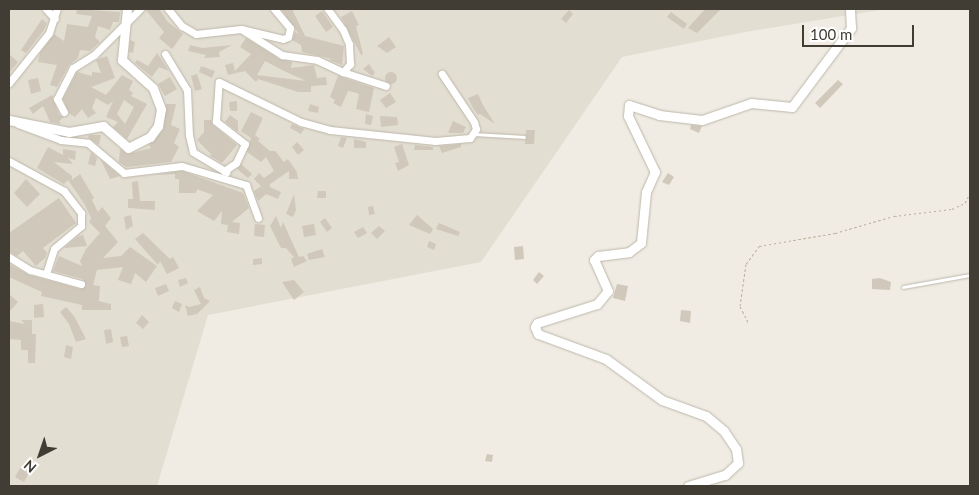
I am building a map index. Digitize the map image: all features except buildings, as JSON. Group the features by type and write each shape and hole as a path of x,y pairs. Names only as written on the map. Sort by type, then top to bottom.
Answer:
{"street":[{"path":"46,9 55,19"},
{"path":"9,83 50,33 57,9"},
{"path":"9,120 69,132 103,126 128,148 142,143 158,126 161,109 153,88 128,68 122,60 127,9"},
{"path":"64,112 57,99 73,68 94,55 140,9"},
{"path":"168,9 182,26 196,34 241,29 282,39 288,37 290,28 274,9"},
{"path":"328,9 343,30 349,44 350,64 343,72"},
{"path":"688,486 725,474 738,463 736,449 724,431 706,416 662,400 606,359 538,334 535,327 537,323 597,304 608,290 594,260 598,256 629,252 641,243 644,233 646,192 655,172 628,116 629,106 660,115 702,120 751,103 792,107 851,28 853,23 850,9"},
{"path":"241,29 282,55 317,60 343,72 386,86"},
{"path":"165,54 186,90 188,135 193,152 224,171 235,181"},
{"path":"224,171 236,164 245,148 242,141 216,121 219,82 301,122 330,130 447,142 470,138 474,134 474,122 442,74"},
{"path":"9,120 43,135 74,143 88,143 124,173 175,165 246,185 258,218"},
{"path":"9,161 64,191 81,213 81,226 54,249 46,274"},
{"path":"9,257 30,270 81,284"}],"lane":[{"path":"474,134 524,137"},
{"path":"903,287 970,275"}],"path":[{"path":"748,322 740,306 749,256 759,246 835,233 894,216 952,209 965,203 970,193"}],"shaded area":[{"path":"9,9 886,9 745,32 622,57 481,262 208,315 157,486 9,486"}]}
